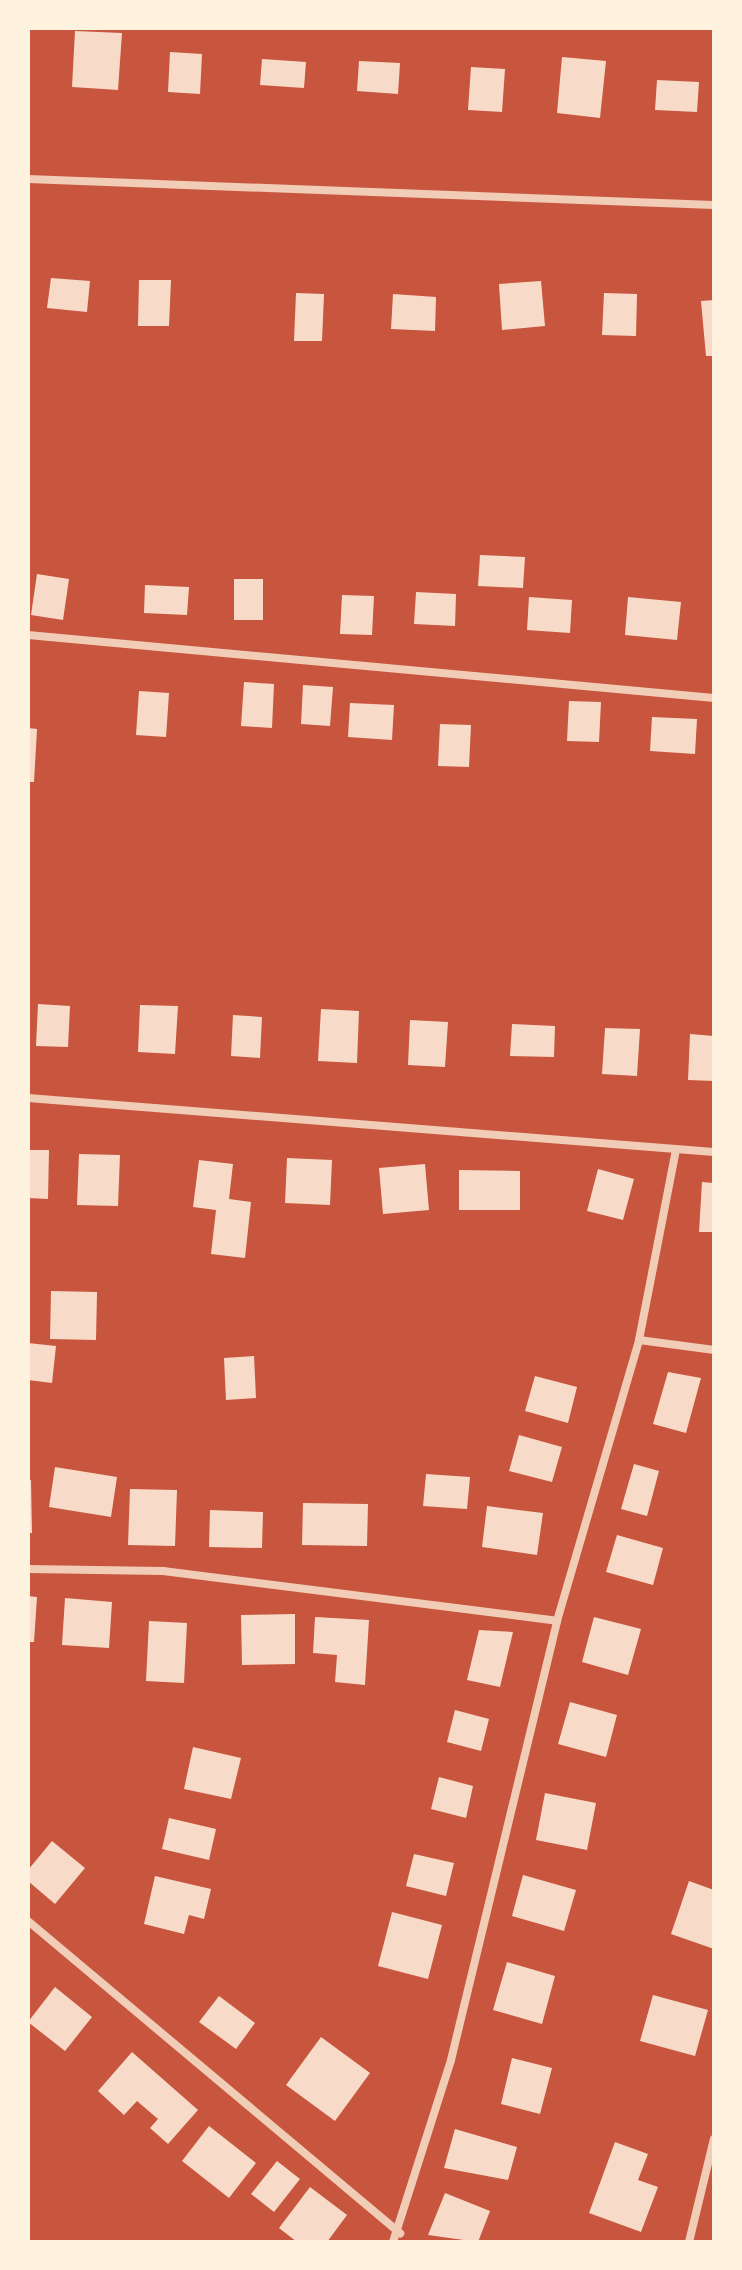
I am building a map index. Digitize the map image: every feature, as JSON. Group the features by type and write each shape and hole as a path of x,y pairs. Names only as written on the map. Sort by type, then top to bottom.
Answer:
{"street":[{"path":"28,179 714,205"},
{"path":"28,635 714,698"},
{"path":"28,1098 714,1152"},
{"path":"393,2242 400,2233 451,2060 557,1621 639,1340 676,1150"},
{"path":"639,1340 714,1350"},
{"path":"28,1569 163,1571 557,1621"},
{"path":"28,1921 400,2233"},
{"path":"689,2242 714,2139"}],"building":[{"path":"75,31 122,33 118,90 72,87"},
{"path":"170,52 202,54 200,94 168,92"},
{"path":"562,57 606,61 600,118 557,113"},
{"path":"262,59 306,62 304,88 260,85"},
{"path":"359,61 400,63 398,94 357,91"},
{"path":"471,67 505,69 502,112 468,110"},
{"path":"657,80 699,82 697,112 655,110"},
{"path":"51,278 90,281 87,312 47,308"},
{"path":"139,280 171,280 169,326 138,326"},
{"path":"541,281 545,326 502,330 499,284"},
{"path":"296,293 324,294 322,341 294,341"},
{"path":"604,293 637,294 636,336 602,335"},
{"path":"393,294 436,297 435,331 391,329"},
{"path":"714,300 714,356 706,356 701,301"},
{"path":"480,555 525,557 523,588 478,586"},
{"path":"37,574 69,579 63,620 31,615"},
{"path":"234,579 263,579 263,620 234,620"},
{"path":"145,585 189,587 187,615 144,613"},
{"path":"416,592 456,594 455,626 414,624"},
{"path":"342,595 374,596 372,635 340,634"},
{"path":"529,597 572,600 570,633 527,630"},
{"path":"628,597 681,602 677,640 625,635"},
{"path":"244,682 274,684 272,728 241,726"},
{"path":"303,685 333,687 330,726 301,724"},
{"path":"139,691 169,693 166,737 136,735"},
{"path":"569,701 601,702 599,742 567,741"},
{"path":"350,703 394,705 392,740 348,737"},
{"path":"652,717 697,719 695,754 650,751"},
{"path":"440,724 471,725 469,767 438,766"},
{"path":"28,728 37,729 34,782 28,782"},
{"path":"38,1004 70,1006 68,1047 36,1046"},
{"path":"140,1005 178,1006 175,1054 138,1052"},
{"path":"321,1009 359,1011 357,1063 318,1061"},
{"path":"233,1015 262,1017 260,1058 231,1056"},
{"path":"410,1020 448,1022 445,1067 408,1065"},
{"path":"512,1024 555,1026 554,1057 510,1056"},
{"path":"605,1028 640,1029 637,1076 602,1074"},
{"path":"690,1034 714,1036 714,1081 688,1080"},
{"path":"28,1150 49,1150 48,1199 28,1198"},
{"path":"79,1154 120,1155 118,1206 77,1205"},
{"path":"287,1158 332,1160 330,1205 285,1203"},
{"path":"199,1160 233,1164 229,1199 251,1202 245,1258 211,1254 216,1210 193,1207"},
{"path":"425,1164 429,1210 383,1214 379,1168"},
{"path":"598,1169 634,1179 623,1220 587,1211"},
{"path":"459,1170 520,1171 520,1210 459,1210"},
{"path":"702,1182 714,1183 714,1232 699,1232"},
{"path":"51,1291 97,1292 96,1340 50,1339"},
{"path":"28,1343 56,1346 52,1383 28,1380"},
{"path":"254,1356 256,1398 226,1400 224,1358"},
{"path":"668,1372 701,1378 686,1433 653,1424"},
{"path":"535,1376 577,1387 568,1423 525,1411"},
{"path":"519,1435 562,1447 552,1482 509,1471"},
{"path":"634,1464 659,1471 647,1516 621,1509"},
{"path":"55,1467 117,1477 111,1517 49,1507"},
{"path":"426,1474 470,1477 467,1509 423,1506"},
{"path":"28,1480 31,1480 32,1533 28,1533"},
{"path":"130,1489 177,1490 175,1546 128,1545"},
{"path":"303,1503 368,1504 367,1546 302,1545"},
{"path":"487,1506 543,1513 537,1555 482,1547"},
{"path":"210,1510 263,1512 262,1548 209,1547"},
{"path":"617,1535 663,1548 653,1585 606,1572"},
{"path":"28,1596 37,1597 34,1642 28,1642"},
{"path":"65,1598 112,1602 109,1648 62,1645"},
{"path":"295,1614 295,1664 242,1665 241,1615"},
{"path":"315,1617 369,1620 365,1685 335,1682 337,1655 313,1653"},
{"path":"594,1617 641,1629 628,1675 582,1662"},
{"path":"149,1621 187,1623 184,1683 146,1681"},
{"path":"479,1630 513,1632 500,1687 467,1680"},
{"path":"570,1702 617,1715 606,1757 558,1744"},
{"path":"455,1710 489,1719 481,1751 447,1742"},
{"path":"193,1747 241,1758 231,1799 184,1789"},
{"path":"439,1777 473,1786 466,1818 431,1809"},
{"path":"545,1793 596,1803 587,1850 536,1840"},
{"path":"169,1818 216,1829 209,1860 162,1849"},
{"path":"52,1841 85,1868 55,1904 28,1881 28,1870"},
{"path":"414,1854 454,1863 446,1896 406,1886"},
{"path":"523,1875 576,1890 564,1931 512,1916"},
{"path":"155,1876 211,1889 204,1919 189,1915 184,1934 144,1924"},
{"path":"689,1881 714,1890 714,1949 671,1934"},
{"path":"392,1912 442,1925 428,1979 378,1966"},
{"path":"507,1962 555,1976 542,2024 493,2010"},
{"path":"55,1987 92,2017 65,2051 28,2022"},
{"path":"653,1995 708,2010 695,2056 640,2041"},
{"path":"219,1996 255,2023 236,2049 199,2022"},
{"path":"321,2037 370,2073 335,2121 286,2085"},
{"path":"132,2052 198,2110 168,2144 150,2128 158,2119 137,2101 124,2115 98,2091"},
{"path":"512,2058 552,2068 540,2114 501,2104"},
{"path":"209,2126 256,2163 229,2198 182,2161"},
{"path":"455,2129 517,2147 508,2180 444,2168"},
{"path":"615,2142 648,2154 638,2180 658,2187 641,2232 589,2213"},
{"path":"277,2161 300,2179 274,2212 251,2194"},
{"path":"310,2187 347,2215 327,2242 297,2242 279,2228"},
{"path":"445,2193 490,2211 478,2242 428,2235"}]}
